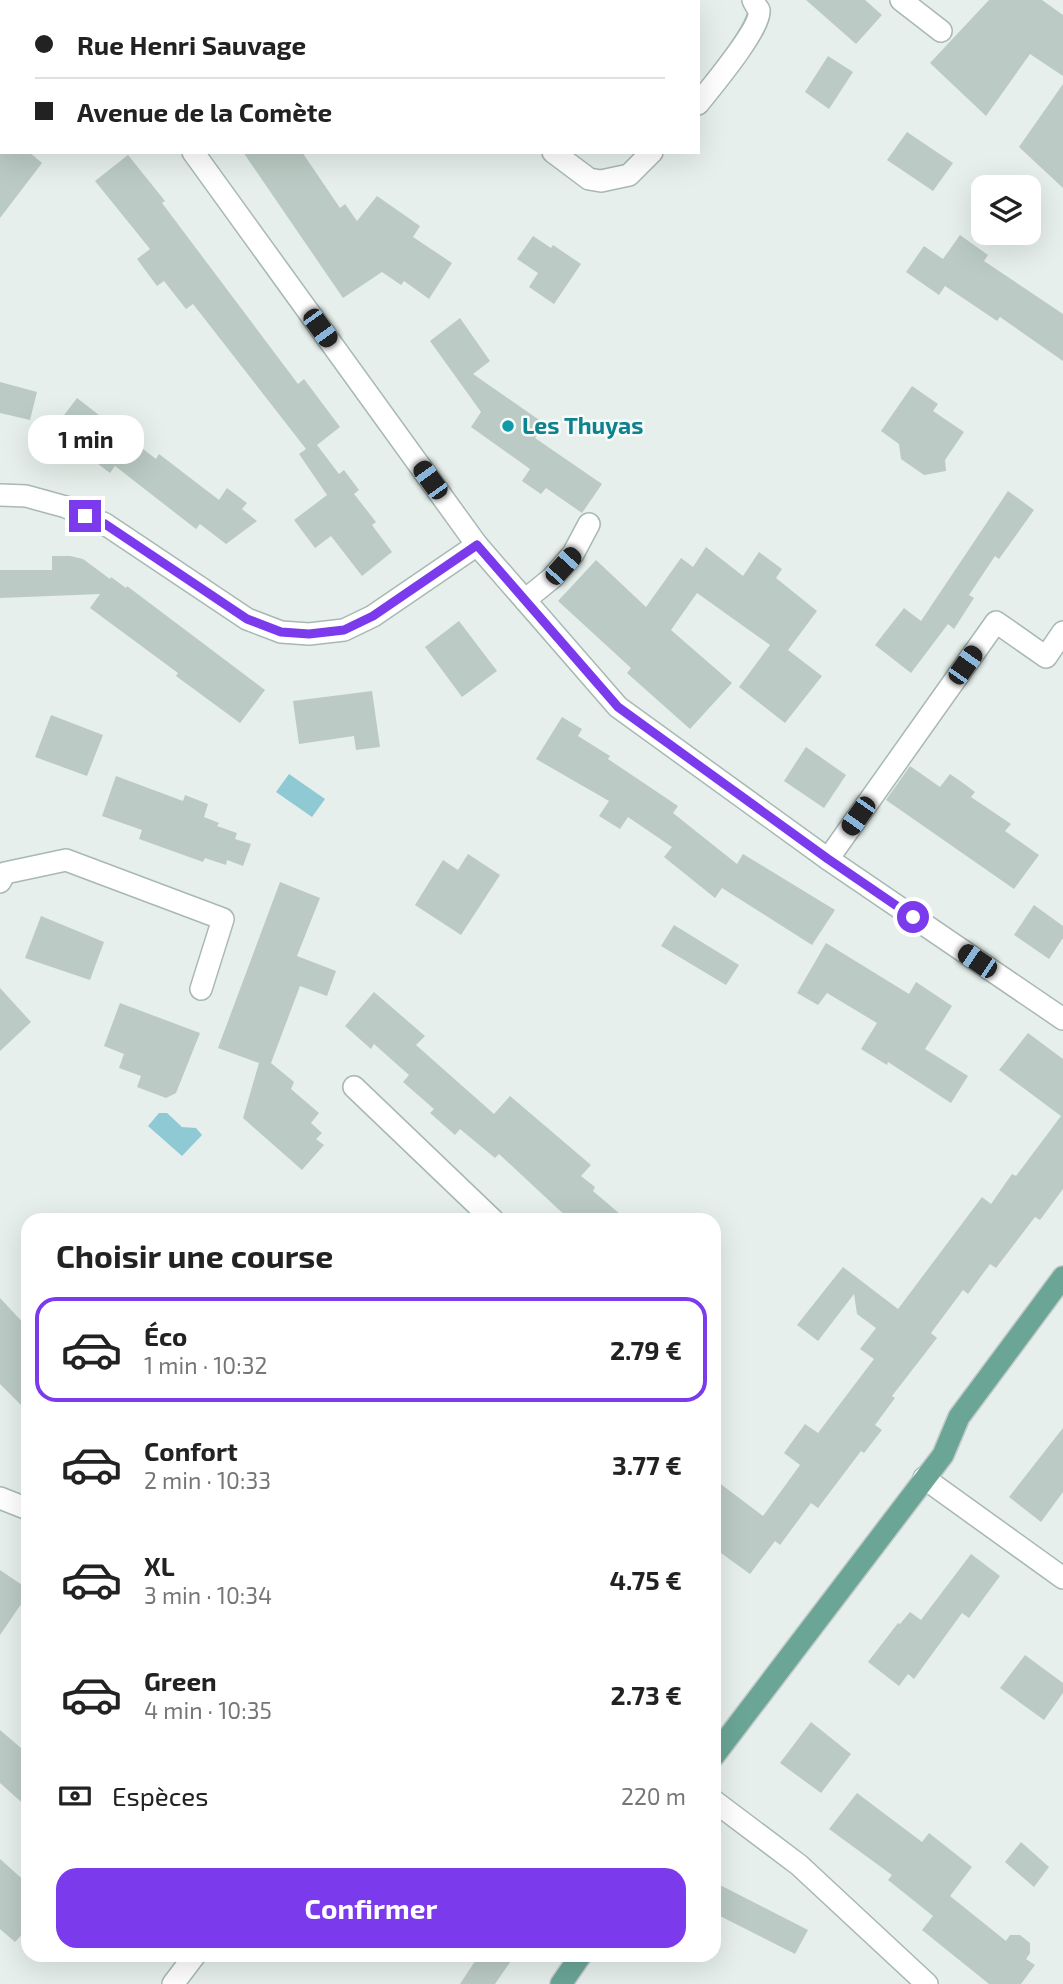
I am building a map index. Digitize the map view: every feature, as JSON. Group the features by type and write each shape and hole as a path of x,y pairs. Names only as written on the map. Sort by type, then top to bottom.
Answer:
{"main road":[{"path":"721,1747 943,1455 959,1417 1063,1277"},
{"path":"561,1984 576,1962"}],"street":[{"path":"700,101 746,40 757,20 759,9 753,0"},
{"path":"901,0 941,31"},
{"path":"194,154 477,545 618,707 828,859 1063,1019"},
{"path":"556,154 589,179 601,181 629,175 650,154"},
{"path":"0,495 26,496 66,507 105,524 247,619 281,632 309,634 344,630 373,616 477,545"},
{"path":"525,600 552,578 573,554 589,524"},
{"path":"828,859 996,622 1046,657 1063,632"},
{"path":"0,882 5,873 66,860 223,919 201,989"},
{"path":"354,1087 487,1213"},
{"path":"925,1478 1063,1578"},
{"path":"0,1498 21,1506"},
{"path":"721,1806 799,1865 927,1984"},
{"path":"173,1984 190,1962"}],"water":[{"path":"289,774 325,799 312,817 276,792"},
{"path":"159,1113 167,1113 182,1127 196,1128 202,1135 182,1156 148,1126"}],"building":[{"path":"806,0 865,0 882,15 856,44"},
{"path":"989,0 1042,0 1063,15 1063,76 1030,54 986,116 930,63"},
{"path":"828,56 853,72 829,109 805,92"},
{"path":"1063,84 1063,188 1019,147"},
{"path":"907,132 953,163 933,191 887,160"},
{"path":"0,154 31,154 42,163 0,218"},
{"path":"244,154 303,154 340,208 345,204 357,221 377,196 420,226 413,237 452,263 429,299 404,281 401,285 382,272 343,298"},
{"path":"128,155 165,201 162,203 298,384 304,379 340,427 317,445 339,474 344,470 359,490 354,494 376,522 372,525 392,552 362,576 331,536 315,548 294,520 327,495 299,454 306,449 193,304 186,309 164,281 157,286 137,259 150,249 95,181"},
{"path":"960,235 988,255 984,261 1063,314 1063,361 1000,317 997,321 945,286 939,295 906,272 924,246 943,259"},
{"path":"533,236 551,248 553,245 581,264 554,304 529,287 538,273 517,259"},
{"path":"460,318 490,361 473,374 545,424 535,438 602,484 582,513 546,488 541,494 522,481 530,469 471,427 481,412 430,341"},
{"path":"0,382 37,392 30,420 0,413"},
{"path":"912,386 938,404 933,411 964,432 945,460 946,471 924,475 901,459 899,444 881,431"},
{"path":"77,398 156,459 159,454 219,500 227,488 247,503 242,509 257,521 226,544 200,524 196,529 115,466 110,473 53,430"},
{"path":"1008,491 1034,510 999,559 995,556 969,595 974,598 954,629 948,624 911,673 875,645 904,608 921,621"},
{"path":"706,547 743,576 759,552 782,569 776,578 817,611 788,650 822,676 785,723 739,687 770,645 697,593 671,630 732,683 690,729 627,673 631,668 558,601 596,560 646,607 681,558 693,567"},
{"path":"52,556 83,559 110,579 111,577 126,588 127,586 265,690 240,723 90,608 100,594 0,598 0,570 52,570"},
{"path":"459,621 497,671 462,697 425,647"},
{"path":"372,691 380,747 356,750 354,736 299,744 293,701"},
{"path":"51,715 103,735 87,776 35,757"},
{"path":"562,717 582,729 578,736 678,806 673,813 737,864 743,854 835,910 812,945 722,888 715,898 664,857 672,847 628,817 620,829 599,816 609,801 536,759"},
{"path":"806,747 846,775 824,808 784,781"},
{"path":"910,766 940,787 950,774 975,792 971,797 1011,824 1005,831 1039,855 1014,889 886,800"},
{"path":"116,776 183,801 185,795 208,804 204,817 219,823 217,826 237,833 235,839 251,844 243,866 227,860 226,865 205,858 203,862 139,839 142,830 102,816"},
{"path":"468,854 500,875 461,935 415,905 443,860 458,870"},
{"path":"280,882 320,898 297,956 336,971 327,996 300,986 271,1063 294,1082 291,1089 319,1113 311,1123 322,1133 316,1139 324,1145 302,1170 243,1118 259,1063 218,1048"},
{"path":"1034,905 1063,926 1063,938 1049,959 1014,935"},
{"path":"41,916 104,942 90,980 25,958"},
{"path":"674,925 739,965 726,985 661,946"},
{"path":"826,943 909,994 916,982 952,1006 925,1049 968,1076 951,1103 888,1062 887,1065 861,1049 877,1023 827,993 818,1005 797,993"},
{"path":"0,988 31,1022 0,1051"},
{"path":"374,992 425,1036 416,1045 494,1114 510,1096 591,1165 581,1176 595,1187 593,1191 619,1213 562,1213 499,1154 495,1158 460,1129 455,1135 430,1113 434,1109 403,1082 409,1075 374,1044 371,1049 345,1026"},
{"path":"120,1003 200,1033 176,1093 166,1098 137,1087 141,1076 119,1068 124,1054 104,1046"},
{"path":"1028,1033 1063,1059 1063,1189 1040,1220 1035,1217 996,1268 990,1264 968,1294 963,1290 931,1333 937,1338 892,1396 895,1398 875,1425 882,1430 864,1453 861,1451 818,1508 811,1503 780,1545 775,1541 750,1574 721,1553 721,1484 763,1516 800,1465 784,1453 805,1424 818,1433 874,1359 860,1349 876,1328 857,1314 854,1294 818,1341 797,1325 843,1267 898,1309 982,1197 991,1204 1012,1174 1016,1176 1061,1116 999,1070"},
{"path":"0,1298 21,1320 21,1405 0,1384"},
{"path":"1063,1428 1063,1492 1041,1522 1009,1497"},
{"path":"971,1554 1000,1576 969,1618 962,1613 914,1679 908,1674 899,1686 868,1662 898,1623 910,1612 921,1620"},
{"path":"0,1570 21,1584 21,1604 0,1635"},
{"path":"1025,1655 1063,1683 1063,1693 1044,1720 1000,1688"},
{"path":"811,1722 851,1754 821,1793 780,1763"},
{"path":"0,1730 21,1748 21,1802 0,1783"},
{"path":"857,1793 922,1842 929,1833 972,1867 950,1896 1006,1941 1010,1935 1020,1935 1030,1943 1030,1953 1026,1959 1035,1965 1021,1984 989,1984 922,1930 933,1916 888,1880 892,1875 829,1829"},
{"path":"1021,1842 1049,1867 1034,1887 1005,1862"},
{"path":"0,1859 21,1878 21,1936 15,1942 0,1929"},
{"path":"721,1886 808,1930 795,1954 721,1917"},
{"path":"474,1962 510,1962 495,1984 460,1984"}],"place":[{"name":"Les Thuyas","path":"508,426"}],"route":[{"path":"85,516 105,524 247,619 281,632 309,634 344,630 373,616 477,545 618,707 913,917"}]}
